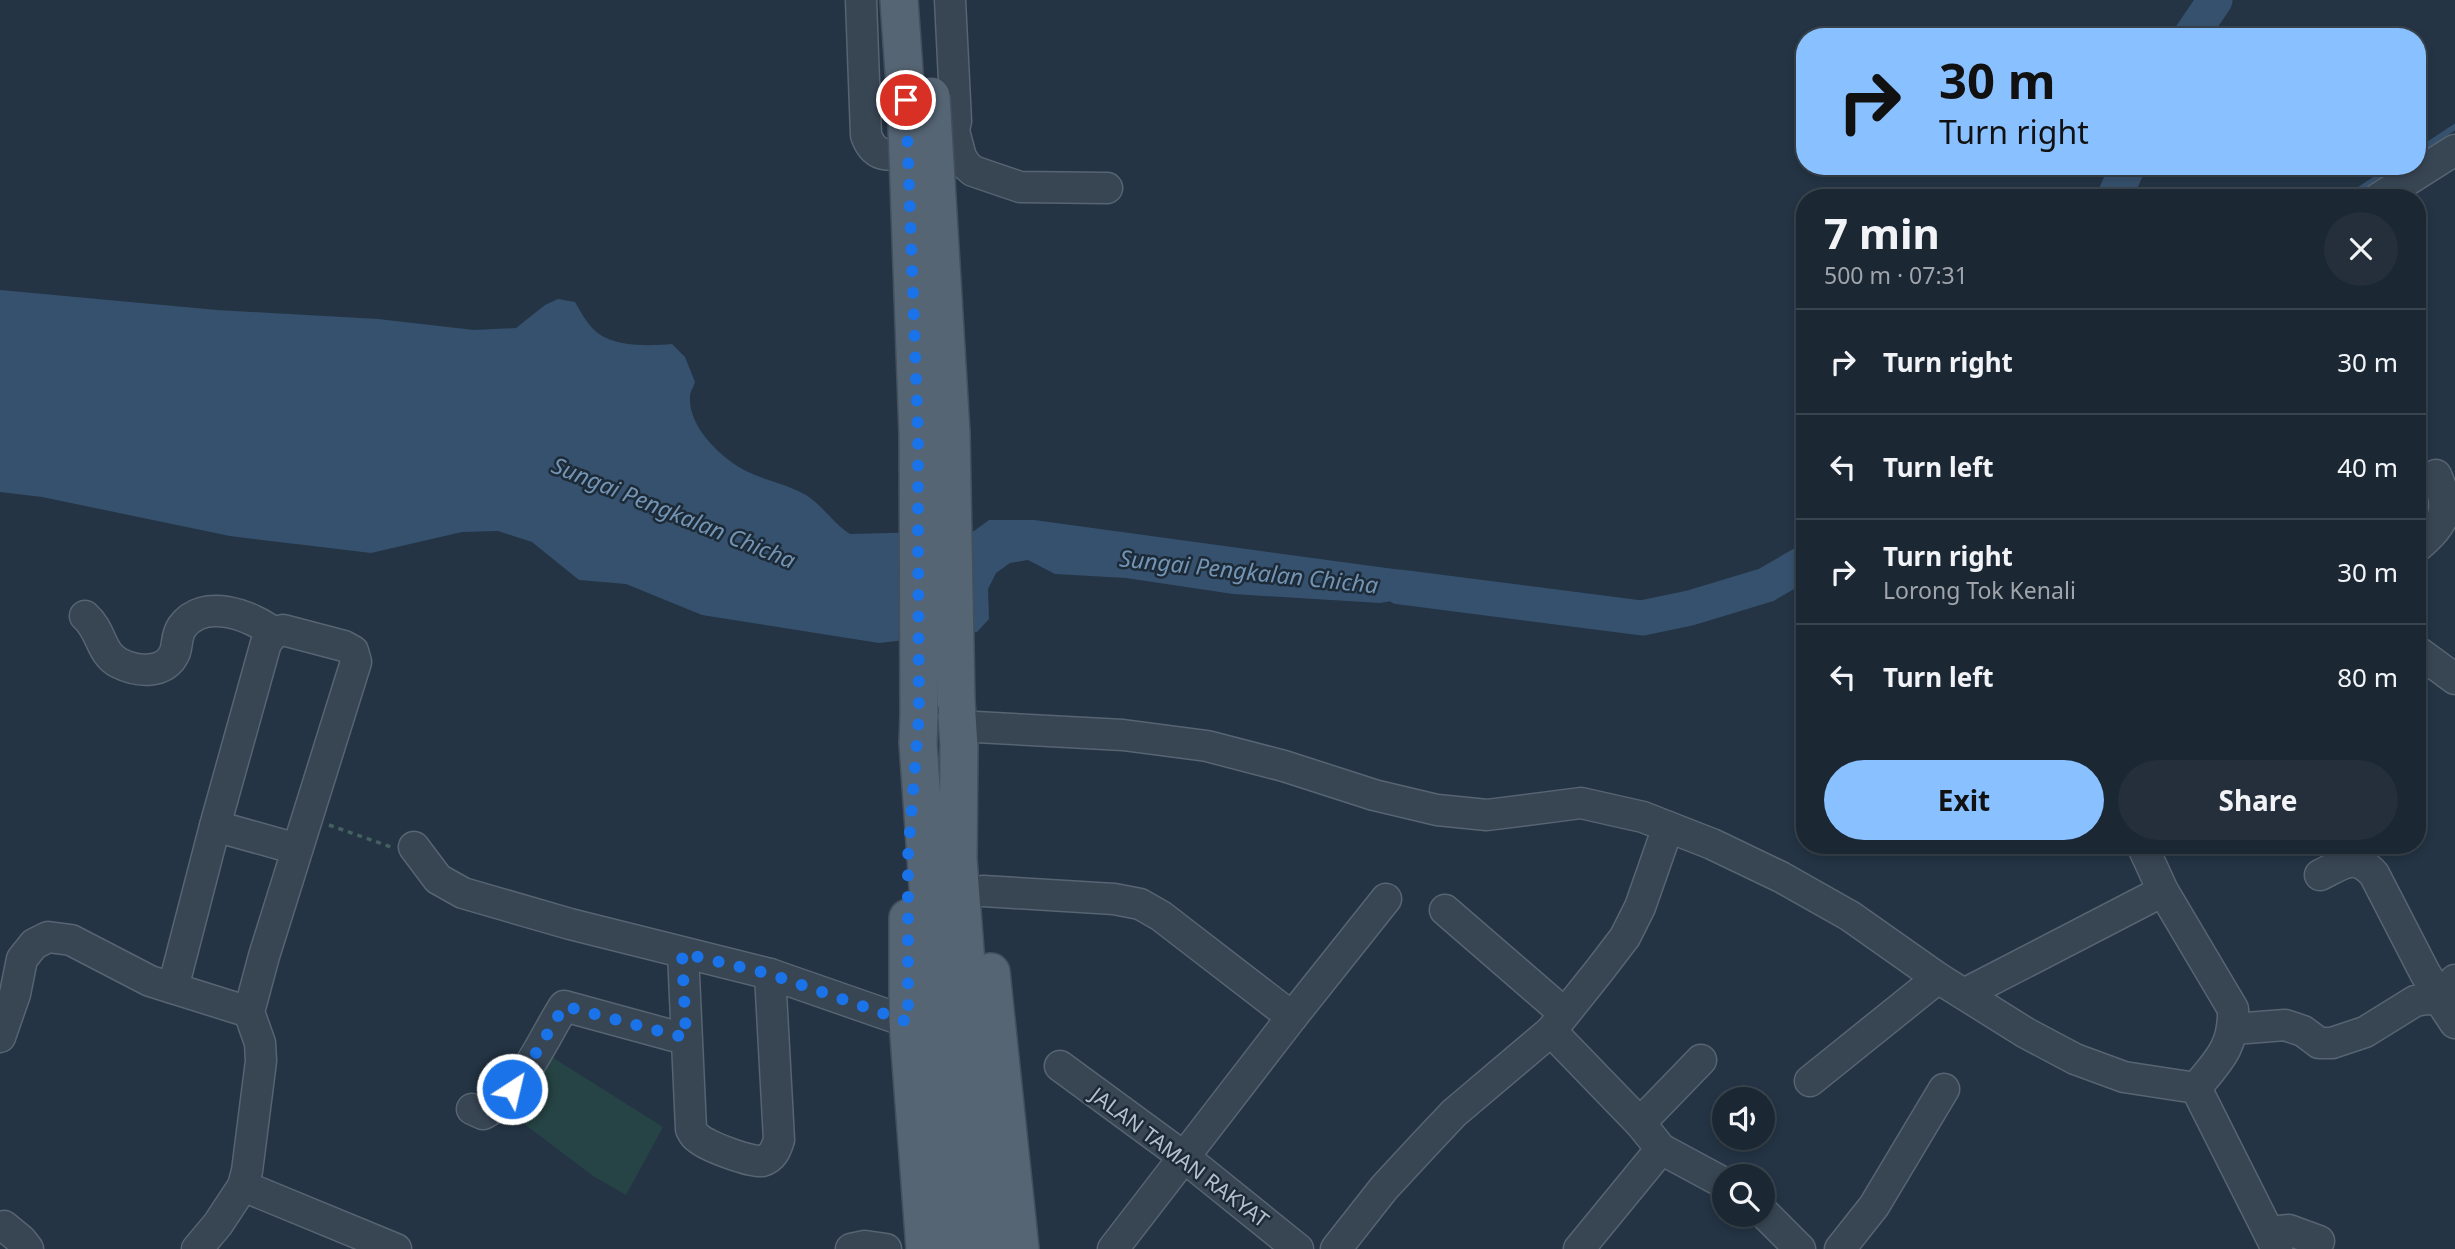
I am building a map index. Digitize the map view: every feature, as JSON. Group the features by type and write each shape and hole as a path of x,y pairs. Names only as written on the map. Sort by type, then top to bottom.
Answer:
{"main road":[{"path":"899,0 918,98 951,433 964,1159 957,1249"},
{"path":"924,0 918,98 919,729 908,857 908,1022 925,1249"},
{"path":"957,724 983,891 1020,1249"},
{"path":"919,729 964,1159 990,1249"}],"street":[{"path":"861,0 866,135 869,146 891,156 938,144 948,139 954,131 956,121 950,0"},
{"path":"954,131 961,157 973,171 1020,187 1107,188"},
{"path":"2426,168 2455,150"},
{"path":"2393,189 2415,175"},
{"path":"2426,539 2434,532 2443,515 2446,500 2436,475"},
{"path":"85,616 95,625 102,647 117,662 148,671 161,668 172,659 176,637 196,614 230,612 261,623 274,633"},
{"path":"173,988 266,643 274,633 284,629 354,651 356,662 249,1012 260,1043 261,1061 247,1171 243,1186 219,1224 197,1249"},
{"path":"2426,658 2455,679"},
{"path":"957,724 1123,735 1207,746 1284,766 1374,795 1437,810 1487,815 1581,803 1643,817 1712,844 1781,877 1850,916 1938,978 2026,1033 2076,1059 2124,1077 2196,1088"},
{"path":"215,825 297,849"},
{"path":"1336,1249 1384,1188 1454,1113 1558,1022 1625,937 1640,906 1668,827"},
{"path":"414,846 438,878 463,893 682,953 770,974 908,1022"},
{"path":"2146,854 2163,891 2233,1009 2234,1029 2226,1049 2196,1088"},
{"path":"2320,875 2347,861 2358,861 2366,866 2374,874 2425,973 2451,1001"},
{"path":"983,891 1114,899 1140,904 1161,916 1292,1017"},
{"path":"1964,994 2163,891"},
{"path":"1113,1249 1386,899"},
{"path":"1445,910 1558,1022 1661,1149 1712,1177"},
{"path":"1,1031 15,994 22,959 34,944 48,937 71,940 150,981 249,1012"},
{"path":"682,953 690,1124 694,1134 703,1142 751,1160 761,1161 776,1150 779,1140 770,974"},
{"path":"1810,1081 1938,978"},
{"path":"2234,1029 2285,1025 2303,1031 2319,1043 2332,1042 2365,1032 2415,1002 2426,999 2451,1001"},
{"path":"472,1108 483,1114 502,1101 522,1077 564,1006 686,1037"},
{"path":"1640,1123 1701,1060"},
{"name":"JALAN TAMAN RAKYAT","path":"1060,1066 1184,1157 1298,1249"},
{"path":"2196,1088 2273,1240 2289,1230 2319,1241"},
{"path":"1840,1249 1874,1206 1944,1089"},
{"path":"1579,1249 1661,1149"},
{"path":"243,1186 396,1249"},
{"path":"1775,1224 1800,1249"},
{"path":"0,1227 4,1226 28,1249"},
{"path":"850,1249 865,1246 886,1249"}],"path":[{"path":"307,818 400,850 414,846"}],"green space":[{"path":"544,1052 663,1127 626,1195 593,1176 503,1108"}],"water":[{"path":"0,290 217,310 378,319 474,330 516,328 545,305 558,299 575,302 592,327 607,338 635,345 672,344 685,357 695,382 690,395 691,408 708,441 727,459 746,471 806,495 850,534 974,531 989,520 1034,520 1416,572 1450,591 1380,603 1233,594 1126,578 1055,574 1028,560 1010,563 996,573 988,589 989,619 977,632 879,643 702,615 626,584 579,580 532,542 498,531 462,532 371,553 230,536 42,497 0,492"}],"waterway":[{"path":"2196,28 2215,0"},
{"path":"2426,146 2455,127"},
{"path":"2118,189 2124,175"},
{"path":"2360,189 2382,175"},
{"name":"Sungai Pengkalan Chicha","path":"1400,587 1642,618 1690,608 1766,585 1796,568"}],"route":[{"path":"512,1089 522,1077 564,1006 686,1037 682,953 770,974 908,1022 908,857 919,715 918,433 906,100"}]}
